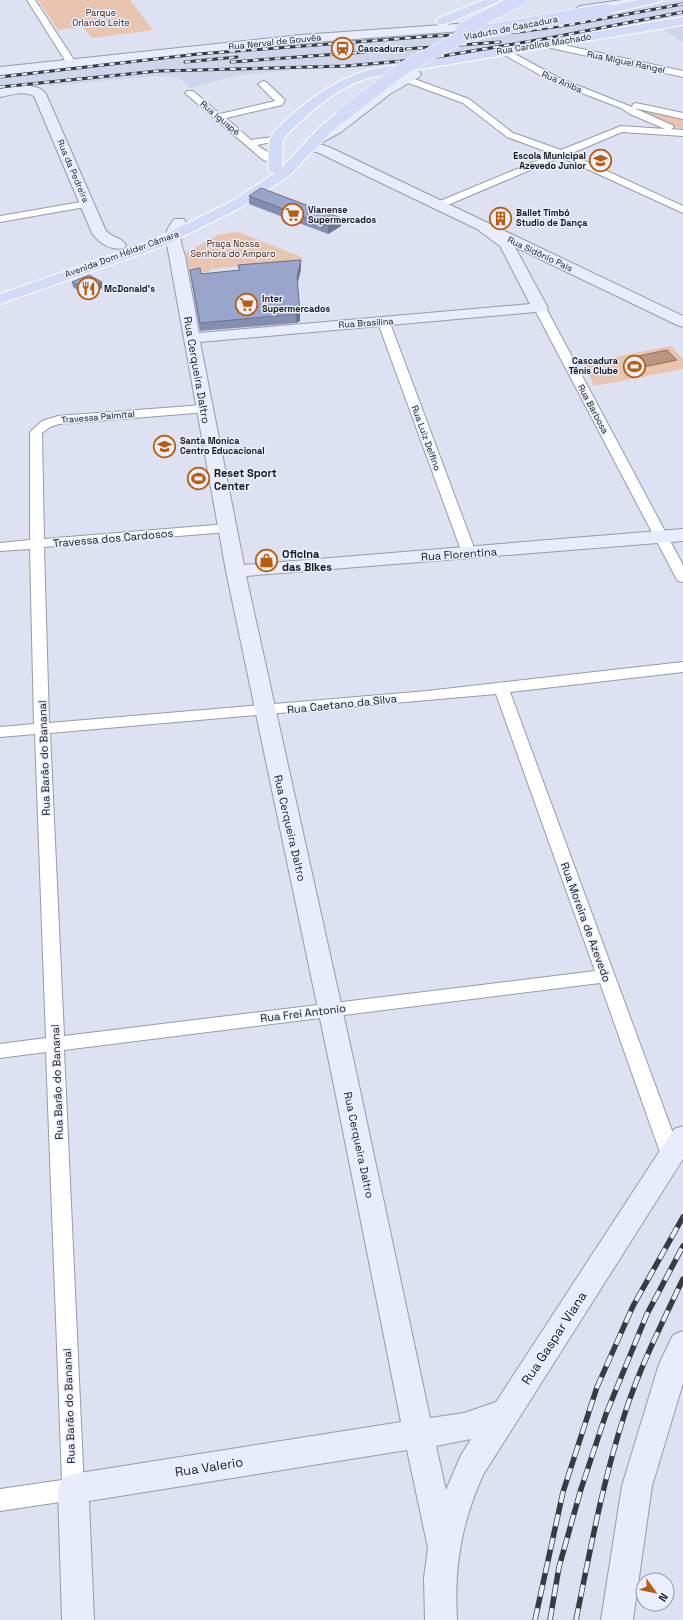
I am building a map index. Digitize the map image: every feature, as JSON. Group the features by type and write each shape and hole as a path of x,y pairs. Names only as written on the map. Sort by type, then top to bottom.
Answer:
{"main road":[{"path":"454,29 442,21 494,0"},
{"name":"Viaduto de Cascadura","path":"338,114 394,66 519,0"},
{"name":"Rua Nerval de Gouvêa","path":"0,71 301,39 454,29 506,23 645,0"},
{"name":"Viaduto de Cascadura","path":"338,114 402,69 460,38 486,31 656,0"},
{"name":"Rua Carolina Machado","path":"405,73 504,51 683,21"},
{"path":"275,165 278,138 282,132 327,93 342,83 365,74 405,73"},
{"name":"Avenida Dom Hélder Câmara","path":"313,143 328,135 385,91 405,73"},
{"name":"Rua da Pedreira","path":"0,93 32,91 40,94 102,237 119,245"},
{"name":"Avenida Dom Hélder Câmara","path":"0,299 174,237 237,204 276,180 293,166 338,114"},
{"name":"Avenida Dom Hélder Câmara","path":"0,287 179,222 215,204 275,165 286,160 338,114"},
{"name":"Rua Sidônio Pais","path":"313,143 324,150 482,227 683,322"},
{"name":"Rua Cerqueira Daltro","path":"179,222 174,230 176,252 203,409 235,570 264,711 330,1010 443,1547"},
{"name":"Rua Barbosa","path":"482,227 506,244 540,308"},
{"path":"135,251 162,249 176,252"},
{"name":"Rua Brasilina","path":"192,338 310,327 384,323 540,308"},
{"name":"Rua Florentina","path":"235,570 661,538 683,535"},
{"name":"Rua Gaspar Viana","path":"441,1620 439,1572 443,1547 453,1511 472,1465 677,1146"},
{"path":"617,1620 637,1486 674,1364 683,1344"},
{"path":"418,1434 456,1430 476,1426 506,1412"},
{"name":"Rua Valerio","path":"73,1489 418,1434"},
{"name":"Rua Barão do Bananal","path":"73,1489 78,1620"}],"street":[{"path":"31,0 71,64"},
{"name":"Rua Miguel Rangel","path":"545,44 683,74"},
{"name":"Rua Aniba","path":"504,51 556,80 624,106"},
{"path":"405,73 455,95 473,106 510,135 562,154 683,210"},
{"path":"219,117 274,105 279,102 280,100 262,84"},
{"name":"Rua Iguapé","path":"190,93 275,165"},
{"path":"624,106 644,106 683,116"},
{"path":"624,106 633,112 683,133"},
{"path":"439,205 620,129 683,133"},
{"name":"Rua Iguapé","path":"250,143 278,138"},
{"path":"0,219 87,204"},
{"name":"Rua Barbosa","path":"540,308 683,578"},
{"name":"Rua Luiz Delfino","path":"384,323 469,553"},
{"name":"Travessa Palmital","path":"37,544 36,436 38,429 53,421 67,419 203,409"},
{"name":"Travessa dos Cardosos","path":"0,547 227,528"},
{"name":"Rua Barão do Bananal","path":"37,544 42,729 73,1489"},
{"name":"Rua Caetano da Silva","path":"0,732 264,711 501,688 683,667"},
{"name":"Rua Moreira de Azevedo","path":"501,688 606,976 677,1146"},
{"name":"Rua Frei Antonio","path":"0,1051 606,976"},
{"name":"Rua Valerio","path":"0,1500 73,1489"}],"shaded area":[{"path":"683,0 683,17 419,62 377,67 303,69 235,76 191,88 178,77 157,76 50,86 49,83 0,88 0,73 306,43 354,41 353,38 439,35 539,26"},
{"path":"683,25 683,42 663,29"},
{"path":"667,350 677,360 639,368 629,358"}],"green space":[{"name":"Parque Orlando Leite","path":"38,0 130,0 153,30 92,38 82,26 58,30"},
{"path":"636,107 683,117 683,130 631,110"},
{"name":"Praça Nossa Senhora do Amparo","path":"233,232 241,233 299,256 303,259 299,269 239,270 238,266 210,269 209,272 187,274 186,253 216,236"},
{"name":"Cascadura Tênis Clube","path":"671,346 683,359 683,369 594,386 584,363"}],"building":[{"path":"261,188 341,218 328,226 249,196"},
{"name":"Inter Supermercados","path":"301,260 297,277 300,312 296,314 200,323 190,270 200,268 201,274 240,270 238,265"},
{"path":"89,275 102,282 85,289 72,282"}],"railway":[{"path":"0,77 198,54 434,36 518,32 568,25 683,4"},
{"path":"0,87 158,71 346,66 425,59 549,38 683,12"},
{"path":"231,62 500,42"},
{"path":"185,62 237,57"},
{"path":"535,1620 563,1492 597,1387 633,1306 683,1217"},
{"path":"550,1620 559,1567 581,1489 606,1414 647,1314 683,1246"},
{"path":"576,1620 592,1542 617,1438 644,1362 683,1279"}],"place":[{"name":"Cascadura","path":"342,49"},
{"name":"Escola Municipal Azevedo Junior","path":"601,161"},
{"name":"Vianense Supermercados","path":"293,215"},
{"name":"Ballet Timbó Studio de Dança","path":"500,218"},
{"name":"McDonald's","path":"89,289"},
{"name":"Inter Supermercados","path":"246,304"},
{"name":"Cascadura Tênis Clube","path":"634,366"},
{"name":"Santa Monica Centro Educacional","path":"165,446"},
{"name":"Reset Sport Center","path":"198,479"},
{"name":"Oficina das Bikes","path":"267,560"}]}
